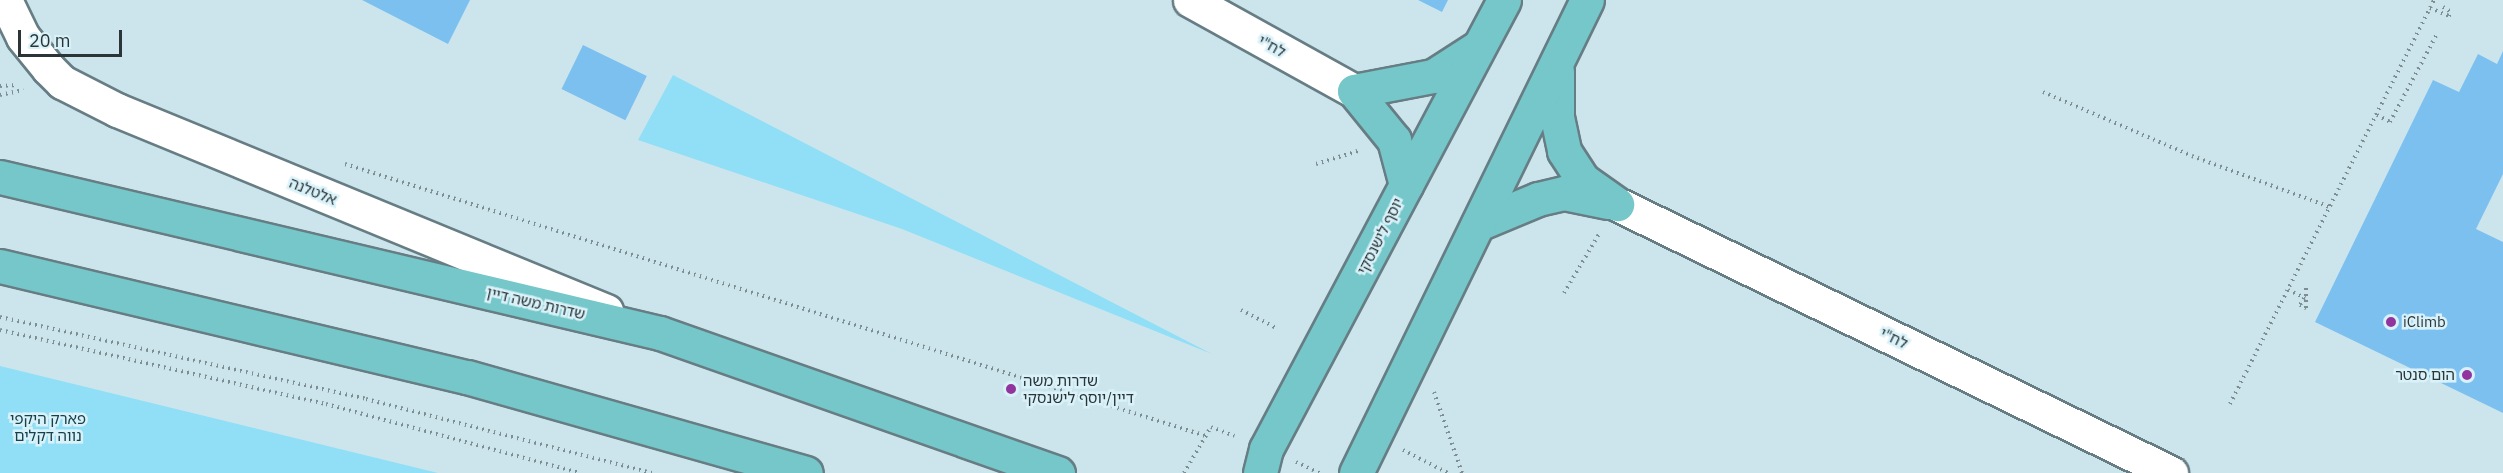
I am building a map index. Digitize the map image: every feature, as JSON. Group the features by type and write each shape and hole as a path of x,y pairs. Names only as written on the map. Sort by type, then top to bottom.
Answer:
{"main road":[{"name":"יוסף לישנסקי","path":"1260,473 1266,449 1504,0"},
{"path":"1356,473 1587,0"},
{"path":"1406,185 1394,140 1354,91 1433,76 1482,44"},
{"path":"1557,62 1557,117 1564,151 1583,180 1617,204"},
{"name":"שדרות משה דיין","path":"0,177 660,333 1058,473"},
{"path":"1478,224 1538,199 1564,193 1617,204"},
{"path":"0,266 467,377 806,473"}],"street":[{"name":"אלטלנה","path":"5,0 23,37 62,82 117,110 660,333"},
{"name":"לח\"י","path":"1190,0 1354,91"},
{"name":"לח\"י","path":"1617,204 2171,473"}],"path":[{"path":"2230,404 2434,0"},
{"path":"2430,8 2449,16 2451,12 2443,7"},
{"path":"2377,115 2390,122 2436,36"},
{"path":"2043,93 2192,156 2330,207"},
{"path":"1316,164 1394,140"},
{"path":"336,160 1206,436"},
{"path":"1564,292 1617,204"},
{"path":"2288,290 2306,299 2306,288"},
{"path":"1241,310 1276,328"},
{"path":"0,317 366,399 653,473"},
{"path":"0,330 326,404 580,473"},
{"path":"1432,385 1462,473"},
{"path":"1392,444 1448,473"}],"green space":[{"path":"673,75 1212,354 902,229 638,140"},
{"name":"פארק היקפי נווה דקלים","path":"0,366 438,473 0,473"}],"building":[{"path":"362,0 470,0 448,44"},
{"path":"1418,0 1448,0 1442,12"},
{"path":"583,45 647,76 625,120 562,89"},
{"path":"2503,51 2503,174 2476,229 2503,242 2503,413 2315,322 2433,80 2459,92 2478,54 2497,64"}],"place":[{"name":"iClimb","path":"2391,322"},
{"name":"הום סנטר","path":"2467,375"},
{"name":"שדרות משה דיין/יוסף לישנסקי","path":"1011,389"}]}
